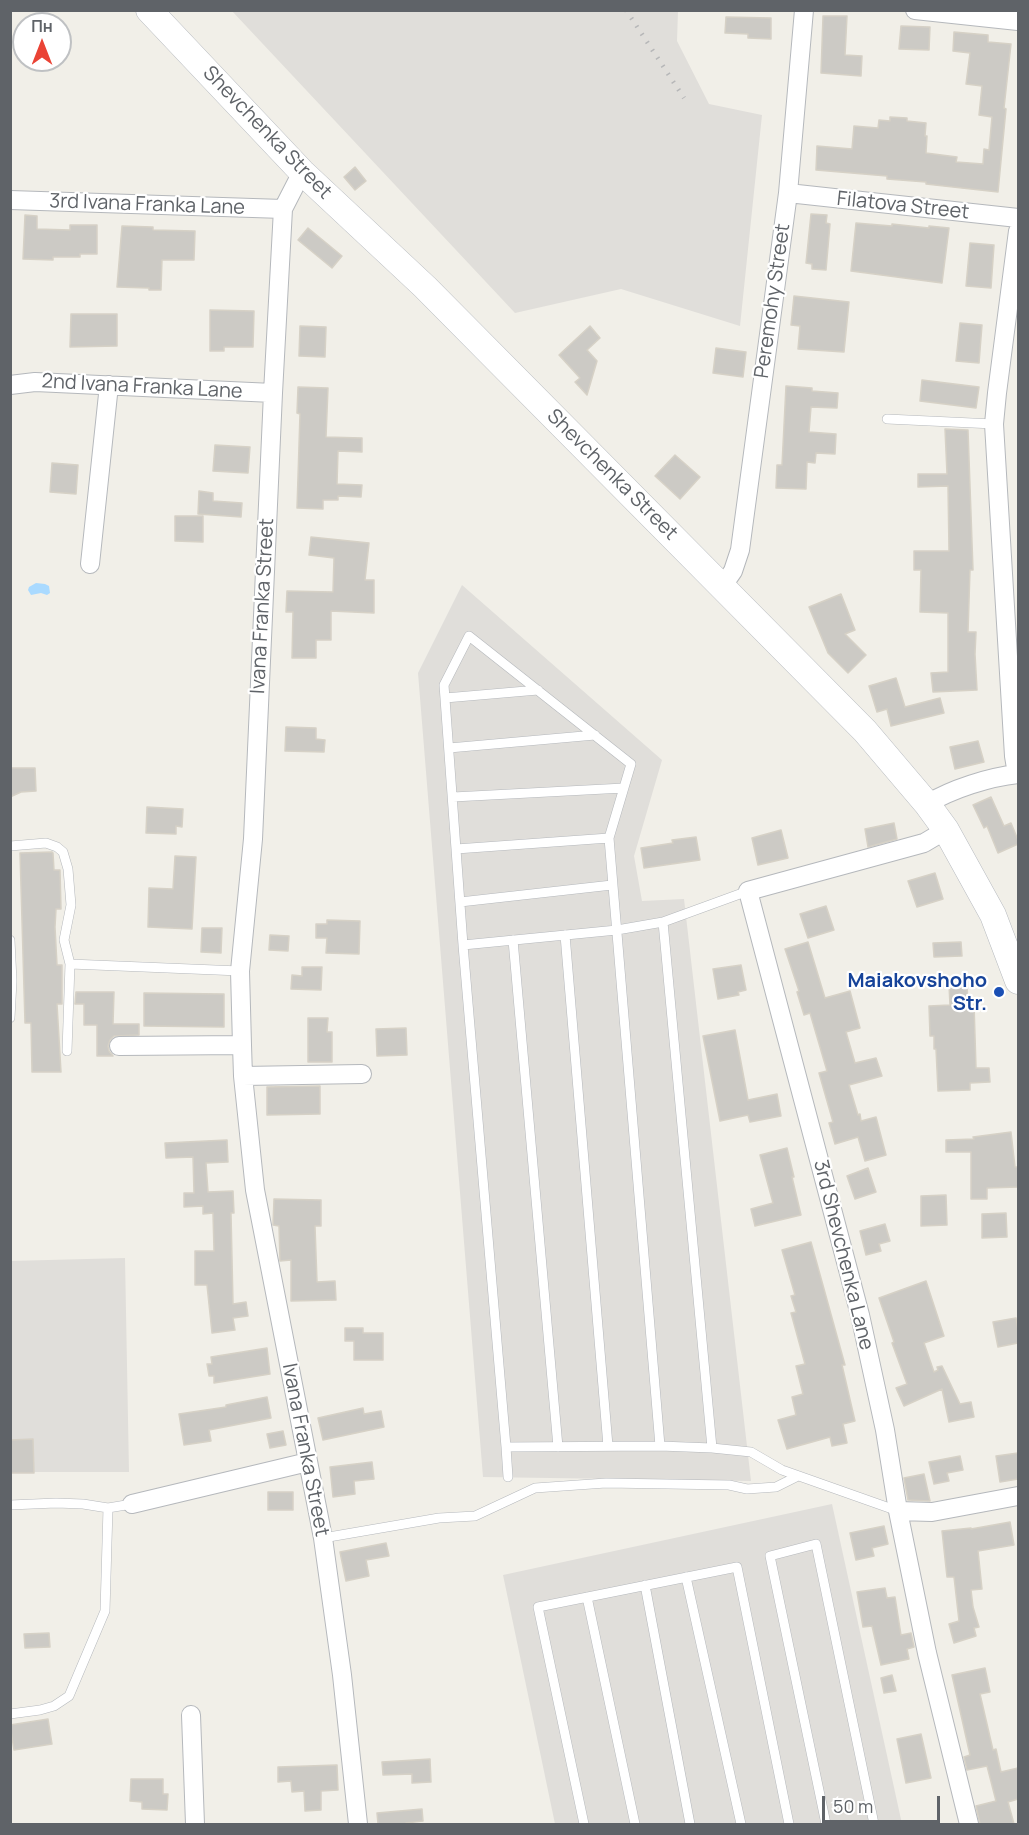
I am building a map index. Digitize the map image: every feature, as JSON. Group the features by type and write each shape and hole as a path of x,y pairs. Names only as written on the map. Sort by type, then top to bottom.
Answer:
{"main road":[{"name":"Shevchenka Street","path":"149,10 302,172 426,287 865,730 946,830 993,915 1018,981"}],"street":[{"name":"Peremohy Street","path":"722,587 733,571 740,550 788,193 804,10"},
{"path":"915,10 1018,21"},
{"name":"Ivana Franka Street","path":"302,172 284,209 273,393 253,839 240,971 243,1076 255,1190 323,1538 342,1675 358,1824"},
{"name":"Filatova Street","path":"788,193 1018,218"},
{"name":"3rd Ivana Franka Lane","path":"10,200 284,209"},
{"path":"927,804 950,792 1018,774 1014,756 994,424 1018,231"},
{"name":"2nd Ivana Franka Lane","path":"10,385 35,382 273,393"},
{"path":"90,564 109,386"},
{"path":"748,891 924,843 946,830"},
{"name":"3rd Shevchenka Lane","path":"748,891 860,1315 885,1430 898,1511 927,1653 969,1824"},
{"path":"119,1046 242,1045"},
{"path":"243,1076 362,1074"},
{"path":"132,1504 308,1462"},
{"path":"898,1511 932,1512 1018,1496"},
{"path":"191,1715 195,1824"}],"lane":[{"path":"887,419 994,424"},
{"path":"508,1477 463,945 444,685 469,636 631,764 609,838 660,1446"},
{"path":"445,698 537,690"},
{"path":"449,748 595,735"},
{"path":"453,797 624,788"},
{"path":"456,849 609,838"},
{"path":"10,846 46,843 57,847 63,852 68,869 71,905 64,940 70,964 67,1051"},
{"path":"460,902 612,885"},
{"path":"463,945 617,930 663,922 748,891"},
{"path":"663,922 712,1448"},
{"path":"565,935 608,1446"},
{"path":"10,940 12,981 10,1018"},
{"path":"513,940 558,1447"},
{"path":"70,964 240,971"},
{"path":"506,1447 660,1446 751,1452 782,1470 898,1511"},
{"path":"323,1538 439,1518 476,1516 536,1488 606,1483 729,1485 747,1489 776,1487 798,1476"},
{"path":"10,1505 65,1504 108,1508 132,1504"},
{"path":"10,1714 54,1706 69,1696 105,1611 108,1508"},
{"path":"826,1824 770,1556 816,1544 874,1824"},
{"path":"584,1824 538,1607 737,1567 789,1824"},
{"path":"686,1577 741,1824"},
{"path":"645,1585 690,1824"},
{"path":"586,1597 635,1824"}],"shaded area":[{"path":"232,11 678,11 677,41 709,104 762,115 740,326 621,289 515,313"},
{"path":"462,585 662,760 634,856 642,901 684,899 751,1481 483,1477 418,673"},
{"path":"125,1258 129,1472 11,1472 10,1261"},
{"path":"832,1504 902,1824 555,1824 503,1575"}],"water":[{"path":"36,583 49,586 50,593 31,595 29,587"}],"building":[{"path":"823,16 847,16 845,55 862,56 861,76 821,73"},
{"path":"726,17 771,18 771,39 748,38 748,34 725,33"},
{"path":"901,26 930,27 929,50 899,49"},
{"path":"954,32 988,35 988,42 1011,44 998,192 887,179 887,176 816,170 817,146 852,149 854,126 878,128 879,120 890,121 890,117 907,118 907,121 926,123 926,153 957,157 956,162 983,164 984,149 989,150 992,117 979,115 982,86 966,84 970,53 953,51"},
{"path":"355,167 366,181 355,190 344,177"},
{"path":"811,214 827,215 826,223 830,224 826,270 812,269 812,264 806,263"},
{"path":"25,215 37,216 37,229 70,230 70,225 97,225 97,254 80,254 80,257 53,257 53,260 23,259"},
{"path":"856,223 949,228 942,283 851,271"},
{"path":"122,226 153,227 153,230 195,231 194,260 162,260 161,290 117,287"},
{"path":"308,228 342,256 332,268 298,240"},
{"path":"970,243 994,245 991,288 966,286"},
{"path":"794,296 849,302 844,352 798,349 800,326 791,325"},
{"path":"210,310 254,311 253,347 224,347 224,351 210,351"},
{"path":"71,314 117,314 117,346 70,347"},
{"path":"960,323 982,325 979,363 956,361"},
{"path":"300,326 326,327 325,357 299,356"},
{"path":"590,326 600,338 587,350 597,361 587,395 575,382 580,378 559,355"},
{"path":"716,348 746,352 743,377 713,373"},
{"path":"922,380 979,387 976,408 920,401"},
{"path":"786,386 838,393 837,408 811,407 809,432 836,434 835,454 816,453 815,463 807,462 806,489 776,488 777,465 782,465"},
{"path":"298,387 328,388 326,437 362,438 362,452 338,451 337,484 362,485 361,497 338,496 338,500 323,500 323,509 297,508 300,414 297,413"},
{"path":"945,429 968,430 973,570 970,570 968,632 976,632 977,690 933,692 931,673 948,672 948,613 920,612 921,570 914,570 914,551 949,551 948,486 918,487 918,474 947,474"},
{"path":"215,445 250,447 248,473 213,471"},
{"path":"675,455 700,477 680,499 655,476"},
{"path":"52,463 78,465 76,494 50,492"},
{"path":"199,491 213,493 213,501 242,503 241,517 198,514"},
{"path":"175,516 203,516 203,542 175,541"},
{"path":"311,537 369,543 365,580 374,580 374,613 331,611 331,640 316,640 316,658 292,658 293,612 286,612 287,591 333,592 334,558 309,555"},
{"path":"841,594 855,630 845,634 866,655 848,673 828,653 809,607"},
{"path":"896,678 905,707 940,698 944,713 891,726 887,709 877,712 869,686"},
{"path":"286,727 316,728 316,739 325,740 324,752 285,751"},
{"path":"978,741 984,762 955,769 950,747"},
{"path":"10,768 35,768 36,791 21,792 10,797"},
{"path":"991,797 1004,826 1011,823 1018,840 1018,844 998,853 987,826 984,828 973,805"},
{"path":"147,807 183,809 182,827 176,826 176,834 146,833"},
{"path":"894,823 897,839 868,847 865,829"},
{"path":"781,830 788,858 758,865 752,838"},
{"path":"696,837 700,860 644,868 641,848"},
{"path":"52,852 54,870 60,870 61,909 56,909 55,927 57,965 62,965 62,1004 57,1004 61,1072 32,1072 31,1023 25,1023 20,853"},
{"path":"175,856 196,857 192,929 148,927 149,888 173,889"},
{"path":"935,873 943,899 917,907 908,881"},
{"path":"826,906 834,930 808,938 800,914"},
{"path":"327,920 360,921 359,954 326,953 327,938 316,938 316,924 327,924"},
{"path":"202,928 222,928 221,953 201,952"},
{"path":"270,935 289,936 288,951 269,950"},
{"path":"808,942 825,998 850,991 860,1028 846,1032 855,1063 876,1058 882,1076 849,1085 861,1121 876,1117 886,1155 865,1161 858,1137 835,1144 829,1123 833,1122 819,1073 827,1071 810,1013 804,1015 797,992 799,991 785,949"},
{"path":"961,942 962,956 934,957 933,943"},
{"path":"741,965 746,990 738,992 739,995 718,999 713,969"},
{"path":"302,967 322,967 321,990 291,989 292,975 302,976"},
{"path":"949,985 967,985 968,1005 974,1004 976,1068 989,1068 990,1082 970,1083 970,1090 938,1091 936,1049 934,1049 934,1036 930,1036 929,1006 950,1005"},
{"path":"76,992 114,992 113,1024 139,1024 139,1035 114,1036 108,1046 113,1056 97,1056 97,1025 84,1025 84,1004 75,1004"},
{"path":"144,993 224,994 224,1027 144,1026"},
{"path":"308,1018 328,1018 327,1032 332,1032 332,1062 308,1062"},
{"path":"406,1028 407,1055 377,1056 376,1029"},
{"path":"735,1030 748,1100 777,1094 781,1116 750,1122 748,1115 720,1121 703,1036"},
{"path":"320,1086 320,1114 267,1115 267,1087"},
{"path":"1011,1132 1015,1167 1018,1167 1018,1187 987,1188 987,1199 971,1199 971,1152 946,1152 946,1140 974,1139 973,1137"},
{"path":"227,1140 228,1162 206,1163 208,1192 233,1191 234,1213 231,1213 233,1304 246,1302 248,1316 233,1318 235,1330 212,1333 207,1285 195,1285 195,1251 214,1251 213,1213 203,1214 203,1206 184,1207 184,1193 194,1193 193,1157 166,1158 165,1143"},
{"path":"787,1148 801,1215 755,1226 751,1209 773,1203 760,1155"},
{"path":"868,1168 876,1192 855,1199 847,1176"},
{"path":"946,1195 947,1225 921,1226 921,1196"},
{"path":"274,1199 321,1200 321,1226 315,1226 317,1282 335,1281 336,1300 291,1301 291,1260 280,1261 279,1226 273,1225"},
{"path":"1006,1213 1007,1237 982,1238 982,1214"},
{"path":"885,1224 890,1241 879,1244 881,1251 866,1255 860,1231"},
{"path":"811,1242 845,1365 842,1365 855,1421 843,1424 847,1443 832,1446 830,1437 787,1449 778,1420 796,1415 792,1397 803,1394 796,1366 805,1364 791,1313 796,1312 791,1296 795,1295 782,1250"},
{"path":"926,1281 944,1336 924,1343 934,1372 938,1370 937,1367 942,1366 960,1404 971,1402 974,1417 949,1422 942,1389 904,1406 896,1388 907,1384 879,1298"},
{"path":"1016,1318 1018,1343 998,1347 993,1322"},
{"path":"345,1328 363,1328 363,1333 383,1333 383,1360 354,1360 354,1341 345,1341"},
{"path":"267,1348 270,1374 214,1383 214,1376 209,1376 207,1364 212,1364 211,1357"},
{"path":"267,1397 271,1418 209,1430 211,1441 184,1445 179,1414 226,1407 226,1405"},
{"path":"363,1408 364,1414 381,1411 384,1427 323,1440 318,1418"},
{"path":"283,1431 286,1445 270,1448 267,1434"},
{"path":"33,1439 34,1473 10,1473 10,1440"},
{"path":"1018,1453 1018,1479 1000,1482 996,1456"},
{"path":"960,1456 963,1470 947,1473 949,1481 934,1484 929,1462"},
{"path":"372,1462 374,1479 354,1481 355,1494 333,1497 330,1467"},
{"path":"924,1474 930,1501 908,1500 904,1478"},
{"path":"268,1492 293,1492 293,1510 268,1510"},
{"path":"1010,1522 1014,1545 978,1551 982,1589 971,1590 979,1627 974,1628 976,1636 954,1643 949,1624 959,1621 954,1577 947,1577 942,1531 971,1529"},
{"path":"884,1526 888,1544 872,1548 874,1556 856,1560 850,1533"},
{"path":"386,1543 389,1556 366,1560 369,1576 346,1581 340,1552"},
{"path":"885,1588 887,1598 895,1597 901,1635 911,1633 914,1647 907,1649 909,1659 881,1665 872,1626 863,1627 857,1592"},
{"path":"49,1633 50,1647 25,1648 24,1634"},
{"path":"985,1668 990,1692 980,1694 993,1750 996,1749 1001,1772 1018,1768 1018,1799 1008,1802 1014,1824 980,1824 976,1806 996,1801 987,1766 967,1770 964,1757 970,1755 952,1675"},
{"path":"892,1675 896,1691 884,1693 881,1678"},
{"path":"48,1719 52,1744 14,1750 10,1725"},
{"path":"921,1734 931,1778 906,1783 897,1739"},
{"path":"430,1759 431,1782 412,1783 412,1774 383,1775 382,1762"},
{"path":"337,1765 338,1790 321,1791 321,1810 305,1811 304,1791 292,1792 291,1781 278,1782 278,1767"},
{"path":"131,1779 163,1779 163,1794 168,1794 167,1810 142,1809 142,1802 130,1801"},
{"path":"422,1809 423,1821 406,1824 378,1824 377,1813"}],"railway":[{"path":"626,10 684,98"}],"place":[{"name":"Maiakovshoho Str.","path":"999,992"}]}
